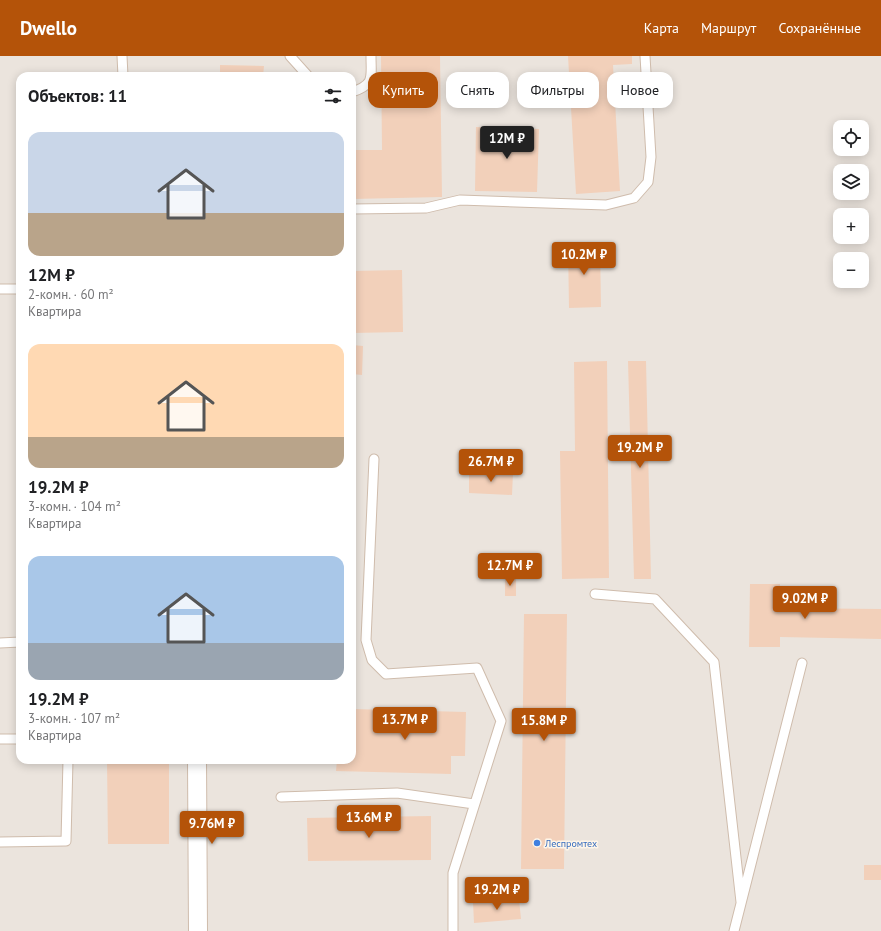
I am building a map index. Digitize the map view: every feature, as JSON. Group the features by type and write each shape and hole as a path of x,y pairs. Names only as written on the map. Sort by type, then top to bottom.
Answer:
{"street":[{"path":"197,764 198,931"}],"lane":[{"path":"122,56 123,72"},
{"path":"290,56 304,72"},
{"path":"356,91 364,88 371,80 371,56"},
{"path":"356,209 426,208 460,200 606,205 634,198 648,182 651,157 645,56"},
{"path":"0,289 16,289"},
{"path":"374,459 366,640 372,660 386,674 477,668 501,721 453,873 453,931"},
{"path":"595,594 655,599 714,662 741,902"},
{"path":"0,643 16,642"},
{"path":"734,931 802,664"},
{"path":"0,739 16,739"},
{"path":"0,842 66,841 68,764"},
{"path":"281,798 397,792 474,804"}],"shaded area":[{"path":"0,56 881,56 881,931 0,931"}],"building":[{"path":"381,56 440,56 442,197 356,199 356,150 382,150 382,108 438,108 438,72 381,72"},
{"path":"568,56 632,56 632,64 613,65 613,72 607,72 607,108 615,108 620,191 576,194 571,108 599,108 599,72 569,72"},
{"path":"220,65 264,66 263,72 220,72"},
{"path":"476,127 539,129 537,192 475,191"},
{"path":"600,244 601,307 569,308 568,245"},
{"path":"402,270 403,332 356,333 356,271"},
{"path":"356,345 363,346 362,375 356,374"},
{"path":"607,361 609,578 562,579 560,451 575,451 574,362"},
{"path":"628,361 646,361 651,579 634,579"},
{"path":"469,472 513,473 512,495 469,493"},
{"path":"505,578 516,578 516,596 505,596"},
{"path":"750,584 780,584 780,608 881,609 881,639 780,637 780,647 749,647"},
{"path":"524,614 567,614 564,869 521,869"},
{"path":"356,709 466,712 465,756 451,756 451,774 336,771 337,764 356,764"},
{"path":"107,764 169,764 169,844 108,844"},
{"path":"431,816 431,860 308,861 307,818"},
{"path":"864,865 881,865 881,880 864,880"},
{"path":"519,899 521,919 474,923 473,902"}],"place":[{"name":"Леспромтех","path":"537,843"}]}
